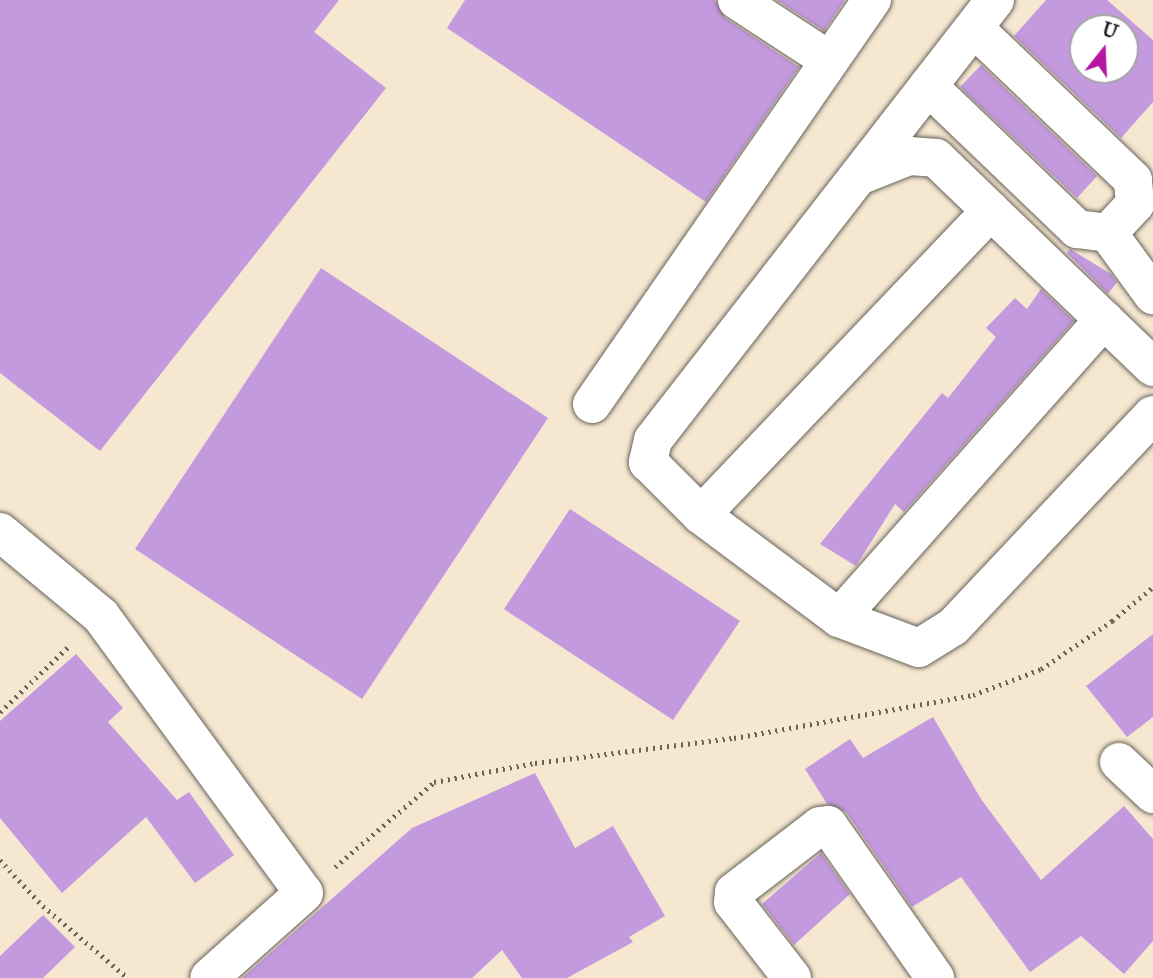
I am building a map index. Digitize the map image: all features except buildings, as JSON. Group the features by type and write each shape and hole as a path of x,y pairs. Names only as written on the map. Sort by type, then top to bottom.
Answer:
{"street":[{"path":"737,0 827,59"},
{"path":"592,404 827,59 872,0"},
{"path":"1115,243 1135,204 1133,180 985,14 653,440 648,462 654,471 701,515 839,618 919,648 953,627 1153,415"},
{"path":"928,86 1077,229 1115,243 1153,295"},
{"path":"859,176 909,156 936,158 1153,367"},
{"path":"701,515 991,211"},
{"path":"1115,243 1153,222"},
{"path":"839,618 1104,320"},
{"path":"0,531 101,616 304,893 209,978"},
{"path":"1119,762 1153,794"},
{"path":"792,978 733,902 734,892 820,827 828,825 935,978"}],"path":[{"path":"304,893 434,782 535,763 747,736 973,695 1041,668 1153,587"},
{"path":"0,712 101,616"},
{"path":"0,860 43,906 128,978"}]}
